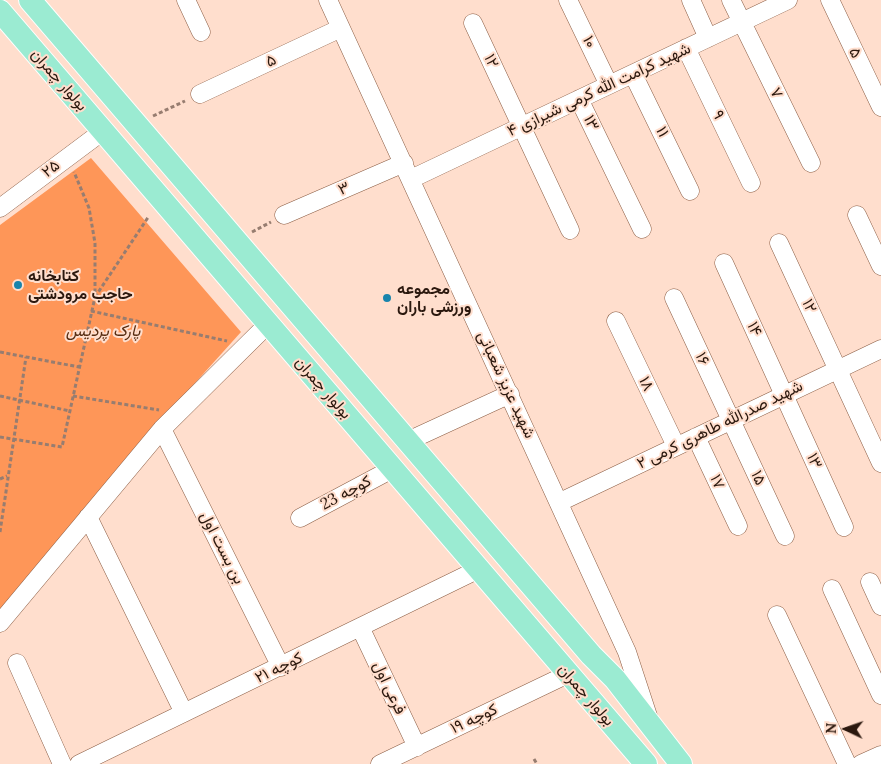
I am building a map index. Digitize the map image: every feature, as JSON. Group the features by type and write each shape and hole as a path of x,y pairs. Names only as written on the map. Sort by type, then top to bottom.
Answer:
{"main road":[{"name":"بولوار چمران","path":"30,0 648,719 682,764"},
{"name":"بولوار چمران","path":"1,15 103,131 646,764"}],"street":[{"path":"186,0 201,32"},
{"name":"شهید عزیز شعبانی","path":"328,0 560,502 627,652 648,719"},
{"name":"۱۰","path":"568,0 610,85"},
{"path":"691,0 708,38"},
{"name":"۷","path":"731,0 811,163"},
{"name":"شهید کرامت الله کرمی شیرازی ۴","path":"411,179 788,0"},
{"name":"۵","path":"830,0 881,107"},
{"name":"۱۲","path":"473,23 522,126"},
{"name":"۵","path":"200,94 341,28"},
{"name":"۹","path":"686,48 751,183"},
{"name":"۱۱","path":"633,74 690,191"},
{"name":"۱۳","path":"579,99 642,229"},
{"path":"522,126 570,230"},
{"name":"۲۵","path":"0,208 103,131"},
{"name":"۳","path":"284,215 404,163"},
{"path":"857,215 881,266"},
{"name":"۱۲","path":"780,243 838,369"},
{"name":"۱۴","path":"724,263 784,395"},
{"name":"۱۶","path":"674,298 730,420"},
{"name":"۱۸","path":"616,321 676,446"},
{"path":"0,623 162,429 268,324"},
{"name":"شهید صدرالله طاهری کرمی ۲","path":"560,502 881,348"},
{"path":"838,369 881,463"},
{"path":"408,441 510,394"},
{"name":"۱۳","path":"784,395 844,527"},
{"name":"۱۵","path":"730,420 785,536"},
{"name":"بن بست اول","path":"162,429 281,667"},
{"name":"۱۷","path":"696,437 738,526"},
{"name":"کوچه 23","path":"300,518 392,468"},
{"path":"88,517 184,713"},
{"name":"کوچه ۲۱","path":"79,764 361,629 479,570"},
{"path":"870,582 881,606"},
{"path":"832,588 881,695"},
{"path":"777,615 847,764"},
{"name":"فرعی اول","path":"361,629 417,747"},
{"path":"17,664 62,764"},
{"name":"کوچه ۱۹","path":"380,764 568,674"},
{"path":"861,764 881,755"}],"path":[{"path":"136,124 200,94"},
{"path":"0,437 62,447 95,297 95,243 89,208 76,175 66,158"},
{"path":"236,240 284,215"},
{"path":"95,297 149,216"},
{"path":"91,311 248,345"},
{"path":"0,352 79,367"},
{"path":"0,532 26,357"},
{"path":"0,396 70,411"},
{"path":"73,396 178,413"},
{"path":"0,479 7,476"},
{"path":"534,759 537,764"}],"green space":[{"name":"پارک پردیس","path":"91,158 241,332 132,453 0,622 0,225"}],"place":[{"name":"کتابخانه حاجب مرودشتی","path":"18,285"},
{"name":"مجموعه ورزشی باران","path":"387,298"}]}
